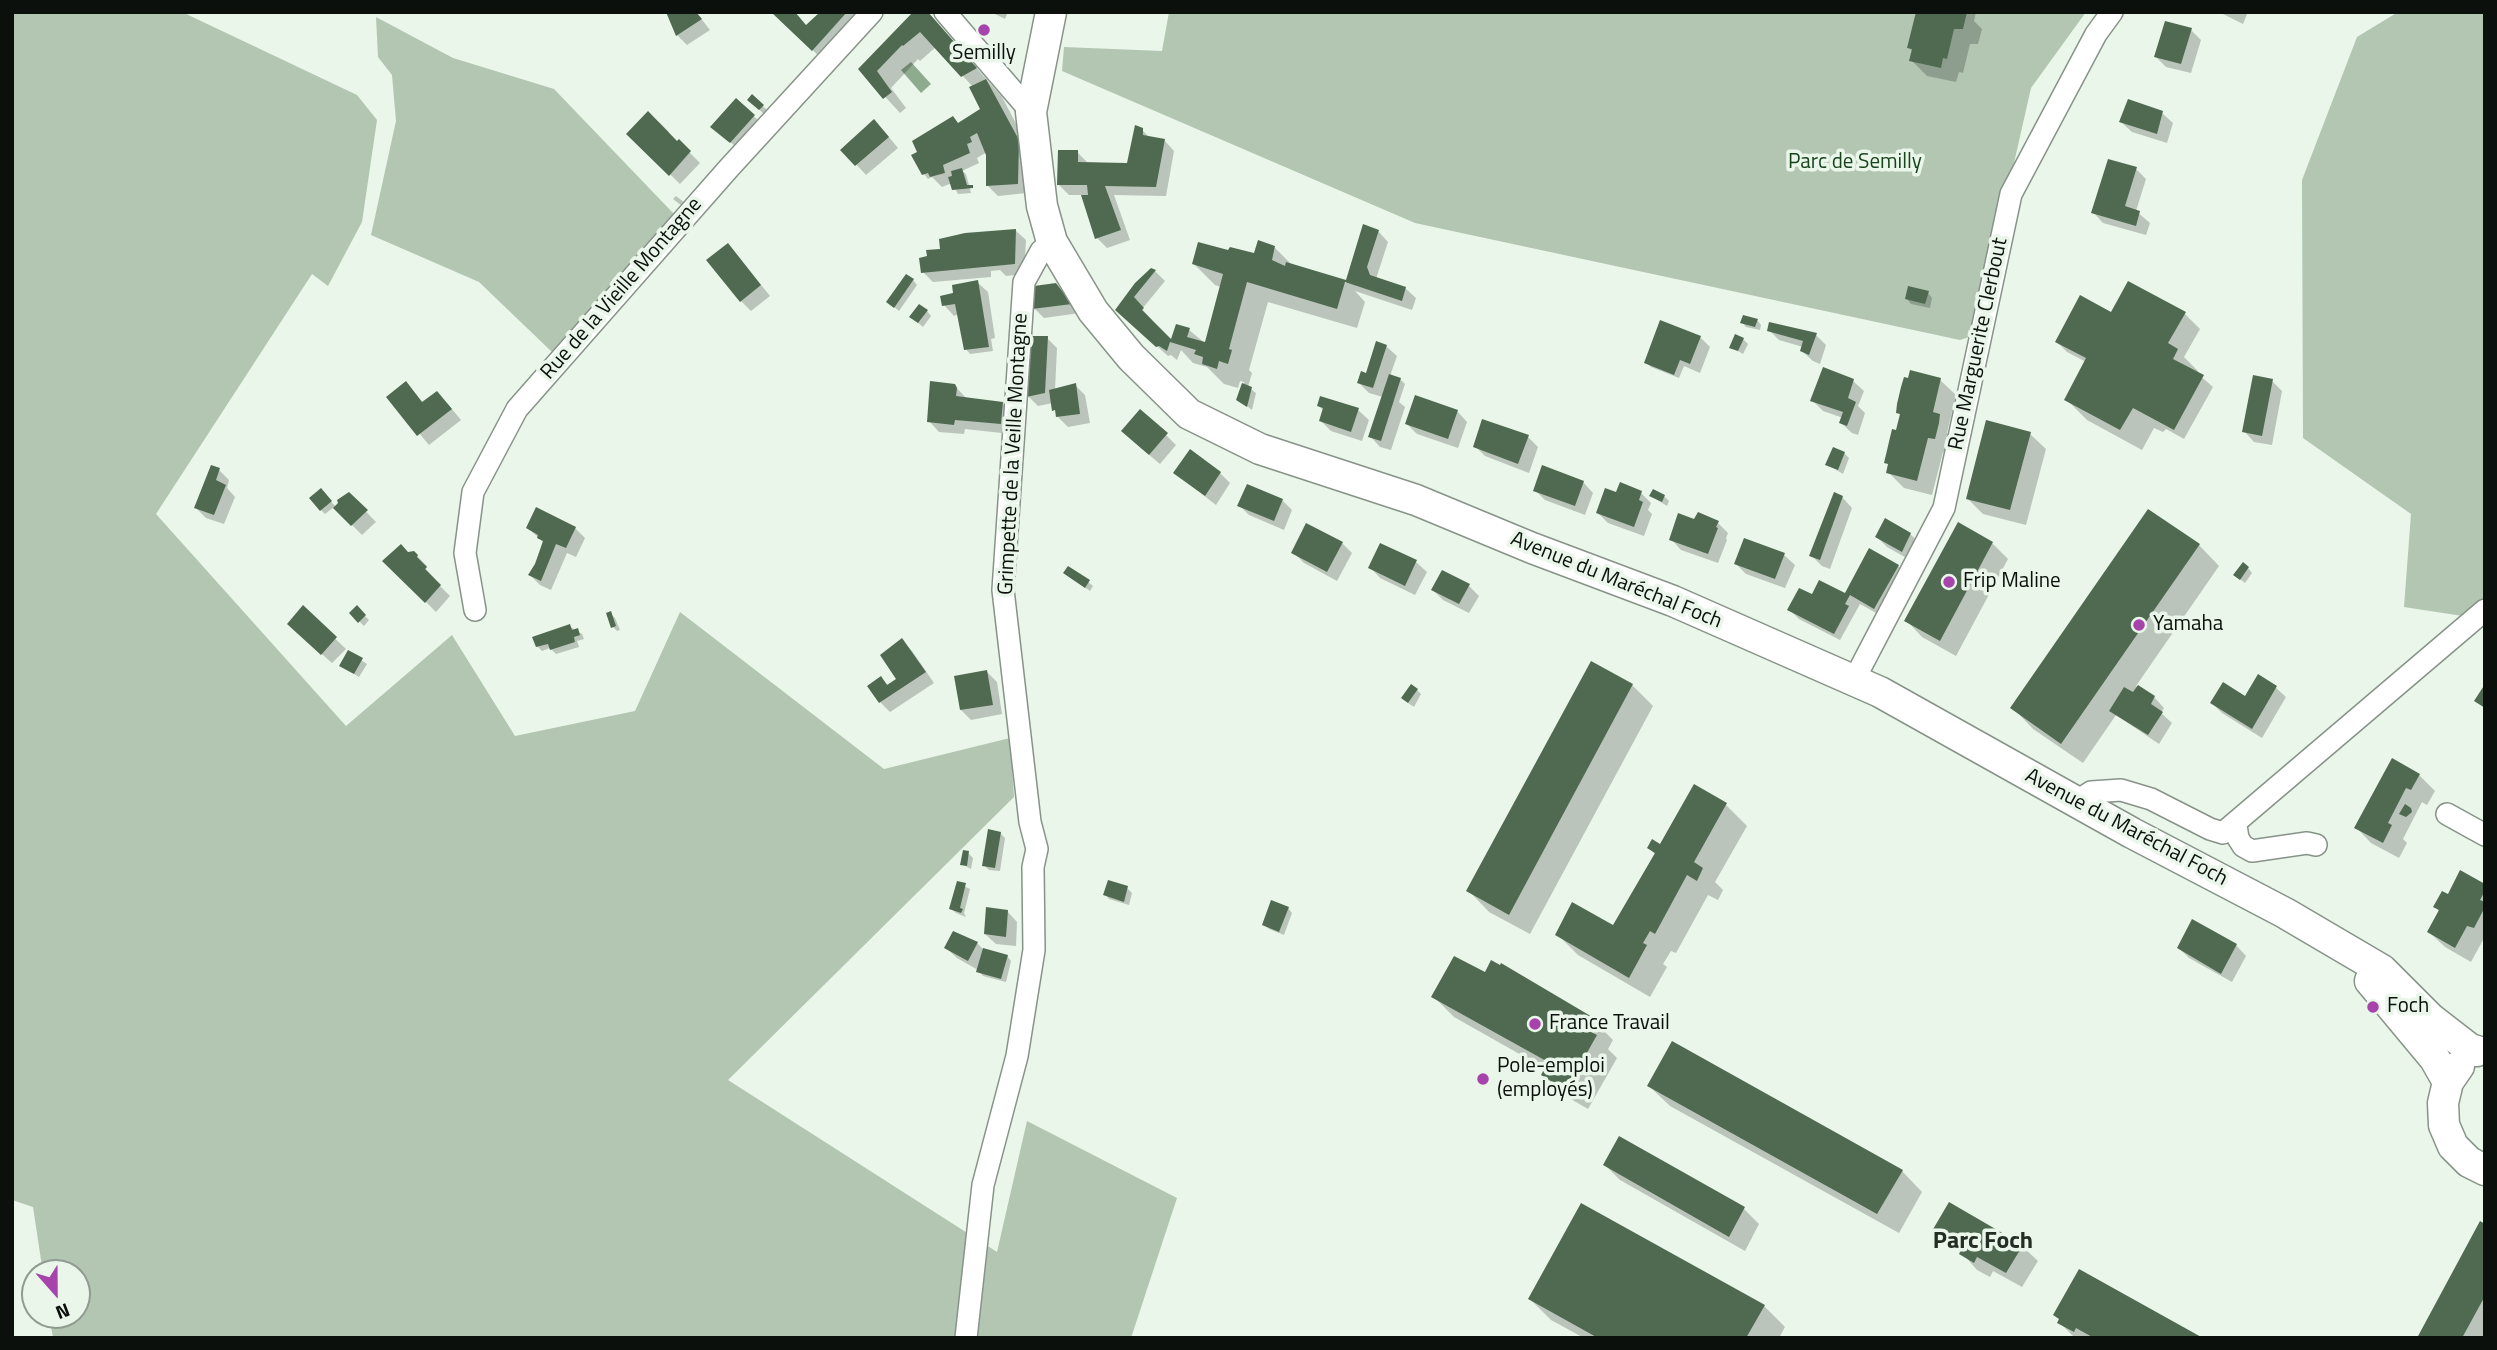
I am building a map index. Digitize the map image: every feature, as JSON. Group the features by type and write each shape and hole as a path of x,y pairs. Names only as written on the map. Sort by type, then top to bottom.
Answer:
{"main road":[{"name":"Avenue du Maréchal Foch","path":"1051,12 1031,112 1042,206 1052,243 1093,311 1131,357 1189,414 1260,449 1416,500 1532,548 1673,601 1880,692 2285,913 2382,970 2430,1017 2470,1049 2481,1050"},
{"path":"2341,946 2435,1059 2448,1082"},
{"path":"2481,1050 2460,1065 2448,1082 2442,1104 2444,1125 2453,1146 2469,1162 2485,1170"}],"street":[{"name":"Rue de la Vieille Montagne","path":"475,610 465,553 473,492 517,409 729,168 872,12"},
{"path":"945,12 1031,112"},
{"name":"Rue Marguerite Clerbout","path":"1854,680 1944,508 2011,194 2096,34 2112,12"},
{"name":"Grimpette de la Veille Montagne","path":"966,1338 983,1185 1017,1056 1034,950 1033,867 1037,849 1030,822 1003,590 1024,282 1041,251 1052,243"},
{"path":"2081,804 2091,792 2121,790 2151,799 2210,829 2224,833 2236,825 2250,808 2485,610"},
{"path":"2447,814 2485,835"},
{"path":"2236,825 2238,838 2243,846 2252,851 2307,842 2316,845"}],"green space":[{"path":"12,12 182,12 357,95 377,120 362,222 328,286 312,274 156,514 346,726 452,635 515,736 635,711 680,612 884,769 1010,738 1014,797 728,1080 997,1252 1027,1121 1177,1198 1131,1338 53,1338 51,1329 91,1329 91,1259 41,1259 33,1207 12,1200"},
{"name":"Parc de Semilly","path":"1169,12 2086,12 2031,88 1975,335 1960,340 1415,223 1062,71 1064,47 1162,51"},
{"path":"2398,12 2485,12 2485,602 2469,617 2404,607 2411,514 2303,438 2302,180 2357,37"},
{"path":"376,17 453,58 554,89 674,214 552,352 479,282 371,235 396,121 392,75 378,57"}],"shaded area":[{"path":"911,62 931,84 921,93 901,70"}],"building":[{"path":"666,12 696,12 702,19 676,36"},
{"path":"771,12 795,12 806,25 820,12 847,12 812,51"},
{"path":"913,12 928,12 977,68 961,77 920,32 902,45 877,71 892,92 883,99 858,69"},
{"path":"1916,12 1967,12 1963,29 1954,29 1947,59 1943,58 1941,68 1909,61 1912,49 1907,48"},
{"path":"2165,21 2192,28 2181,64 2154,57"},
{"path":"986,79 1019,140 1018,184 986,186 986,155 977,133 970,137 972,142 967,144 970,153 943,165 945,173 930,177 928,173 922,175 911,155 917,152 912,141 953,116 958,123 980,109 969,87"},
{"path":"752,94 764,105 759,110 747,100"},
{"path":"736,98 755,115 730,143 710,127"},
{"path":"2128,99 2163,111 2157,134 2119,122"},
{"path":"648,111 677,141 679,139 691,151 669,176 626,134"},
{"path":"874,119 889,137 855,166 840,150"},
{"path":"1135,125 1143,128 1143,135 1165,139 1156,187 1105,186 1121,230 1095,239 1081,195 1088,195 1087,185 1057,185 1058,150 1078,150 1078,162 1127,163"},
{"path":"2108,159 2137,167 2125,206 2140,211 2136,226 2091,213"},
{"path":"962,168 967,185 973,185 973,188 952,190 948,177 952,176 951,171"},
{"path":"1363,224 1379,230 1367,267 1370,275 1406,287 1402,301 1345,282 1337,309 1247,282 1229,349 1232,350 1228,364 1219,361 1217,369 1202,364 1203,357 1194,354 1196,350 1170,342 1167,351 1156,347 1115,310 1135,283 1151,268 1156,270 1134,297 1144,308 1142,310 1171,339 1176,324 1190,328 1187,337 1205,342 1223,274 1192,264 1198,242 1254,253 1258,240 1275,246 1272,260 1285,266 1286,262 1346,280"},
{"path":"1016,229 1015,264 921,273 919,258 927,256 926,250 940,249 939,239 965,233"},
{"path":"728,243 761,285 740,302 706,260"},
{"path":"906,274 914,279 894,308 886,302"},
{"path":"978,280 989,347 964,350 955,304 942,306 940,296 953,293 952,285"},
{"path":"2128,281 2186,312 2168,343 2178,349 2173,359 2204,375 2174,430 2133,408 2120,430 2064,400 2086,358 2055,342 2080,295 2111,312"},
{"path":"1056,283 1072,304 1032,309 1034,286"},
{"path":"1908,286 1929,291 1925,304 1905,299"},
{"path":"919,304 928,310 918,323 909,317"},
{"path":"1743,315 1758,319 1755,327 1740,323"},
{"path":"1660,320 1701,336 1690,364 1680,360 1674,375 1644,363"},
{"path":"1769,322 1817,333 1809,355 1800,351 1803,341 1767,331"},
{"path":"1735,334 1744,338 1738,351 1729,348"},
{"path":"1031,336 1048,336 1045,393 1026,397"},
{"path":"1376,341 1387,345 1373,388 1357,383 1361,371 1366,373"},
{"path":"1823,367 1854,379 1848,398 1856,402 1847,426 1839,423 1843,412 1810,401"},
{"path":"1910,370 1941,378 1933,412 1940,414 1939,423 1935,439 1928,438 1917,481 1886,473 1888,464 1884,463 1892,429 1896,430 1900,414 1896,413 1901,387"},
{"path":"1389,374 1401,378 1381,441 1368,437"},
{"path":"2253,375 2273,379 2262,436 2242,432"},
{"path":"406,381 422,402 437,391 452,409 417,436 386,397"},
{"path":"930,381 955,384 956,396 1003,402 1001,424 955,420 954,425 927,422"},
{"path":"1076,383 1080,414 1056,417 1055,410 1052,411 1049,390"},
{"path":"1242,383 1252,387 1247,407 1236,400"},
{"path":"1415,395 1458,410 1448,439 1405,424"},
{"path":"1320,396 1359,408 1351,432 1319,421 1323,408 1317,406"},
{"path":"1140,409 1168,433 1149,455 1121,431"},
{"path":"1482,419 1529,435 1518,464 1473,447"},
{"path":"1986,420 2031,432 2010,510 1966,499"},
{"path":"1833,447 1845,452 1838,470 1825,465"},
{"path":"1190,449 1221,472 1205,496 1173,473"},
{"path":"211,465 220,468 216,480 226,485 214,515 194,508"},
{"path":"1542,465 1584,481 1575,506 1533,491"},
{"path":"1620,482 1642,491 1639,500 1643,502 1634,527 1596,513 1605,488 1616,492"},
{"path":"1247,484 1283,499 1274,521 1237,506"},
{"path":"321,488 332,501 320,511 309,498"},
{"path":"1653,489 1665,495 1662,502 1649,496"},
{"path":"349,492 368,510 351,526 333,508 338,503 337,500"},
{"path":"1834,492 1843,496 1820,560 1809,556"},
{"path":"536,507 576,527 566,548 556,544 541,581 528,575 543,541 526,528"},
{"path":"2148,509 2200,544 2061,744 2010,708"},
{"path":"1698,512 1719,521 1708,554 1669,540 1678,513 1694,519"},
{"path":"1885,518 1911,533 1902,552 1875,537"},
{"name":"Frip Maline","path":"1958,522 1993,542 1940,641 1904,621"},
{"path":"1306,523 1343,542 1327,572 1291,553"},
{"path":"1744,538 1785,553 1775,579 1734,564"},
{"path":"1380,543 1417,560 1405,586 1368,568"},
{"path":"401,544 408,552 414,551 418,555 427,567 425,569 441,585 425,603 382,561"},
{"path":"1869,548 1899,565 1874,609 1850,595 1845,604 1849,606 1834,634 1787,610 1799,588 1812,594 1819,580 1845,593"},
{"path":"2243,562 2249,567 2240,580 2233,575"},
{"path":"1068,566 1090,580 1085,588 1063,573"},
{"path":"1442,570 1470,584 1459,604 1431,590"},
{"path":"303,605 337,637 321,655 287,624"},
{"path":"357,605 366,615 358,623 349,613"},
{"path":"611,611 616,626 611,628 606,613"},
{"path":"570,624 572,630 578,628 580,635 574,637 575,642 550,650 548,644 536,647 532,637"},
{"path":"902,638 926,672 879,703 867,686 881,676 887,685 896,679 880,655"},
{"path":"348,650 363,658 354,674 339,666"},
{"path":"1591,661 1633,684 1509,915 1466,891"},
{"path":"987,670 993,705 960,710 954,676"},
{"path":"2258,674 2277,686 2252,729 2210,703 2223,682 2245,696"},
{"path":"1411,684 1418,689 1408,703 1401,698"},
{"path":"2485,684 2485,708 2474,701"},
{"path":"2138,685 2155,696 2151,704 2163,712 2148,735 2109,711 2124,687 2133,692"},
{"path":"2392,758 2420,774 2411,790 2406,788 2388,823 2392,825 2383,843 2354,828"},
{"path":"1694,784 1727,803 1694,862 1703,868 1697,881 1687,875 1655,934 1650,931 1643,943 1647,945 1629,978 1555,935 1572,902 1613,925 1655,853 1647,848 1652,839 1660,844"},
{"path":"2405,804 2412,812 2406,817 2399,814"},
{"path":"988,829 1001,832 995,868 982,866"},
{"path":"963,850 969,851 967,866 960,865"},
{"path":"2460,870 2485,884 2480,900 2485,902 2485,907 2474,928 2467,926 2455,948 2427,932 2439,910 2433,907 2442,891 2448,894"},
{"path":"1108,880 1128,886 1124,902 1103,895"},
{"path":"957,881 966,883 961,913 949,909"},
{"path":"1271,900 1289,907 1279,932 1262,925"},
{"path":"986,907 1008,910 1006,937 984,934"},
{"path":"2192,919 2237,944 2221,974 2177,948"},
{"path":"953,931 978,942 968,961 944,948"},
{"path":"983,948 1008,955 1001,979 976,972"},
{"name":"France Travail","path":"1454,956 1485,972 1491,960 1500,965 1501,963 1594,1018 1587,1030 1597,1035 1566,1090 1541,1075 1548,1062 1431,997"},
{"path":"1672,1041 1903,1170 1877,1214 1647,1086"},
{"path":"1619,1136 1745,1207 1729,1237 1603,1165"},
{"path":"1949,1202 2023,1245 2006,1273 1977,1257 1974,1263 1959,1254 1962,1248 1932,1231"},
{"path":"1581,1203 1765,1305 1746,1338 1598,1338 1528,1299"},
{"path":"2480,1221 2485,1224 2485,1296 2462,1338 2417,1338"},
{"path":"2079,1269 2203,1338 2094,1338 2076,1328 2074,1332 2057,1323 2059,1319 2053,1315"}],"place":[{"name":"Semilly","path":"984,30"},
{"name":"Frip Maline","path":"1949,582"},
{"name":"Yamaha","path":"2139,625"},
{"name":"Foch","path":"2373,1007"},
{"name":"France Travail","path":"1535,1024"},
{"name":"Pole-emploi (employés)","path":"1483,1079"}],"district":[{"name":"Parc Foch","path":"1983,1242"}]}
